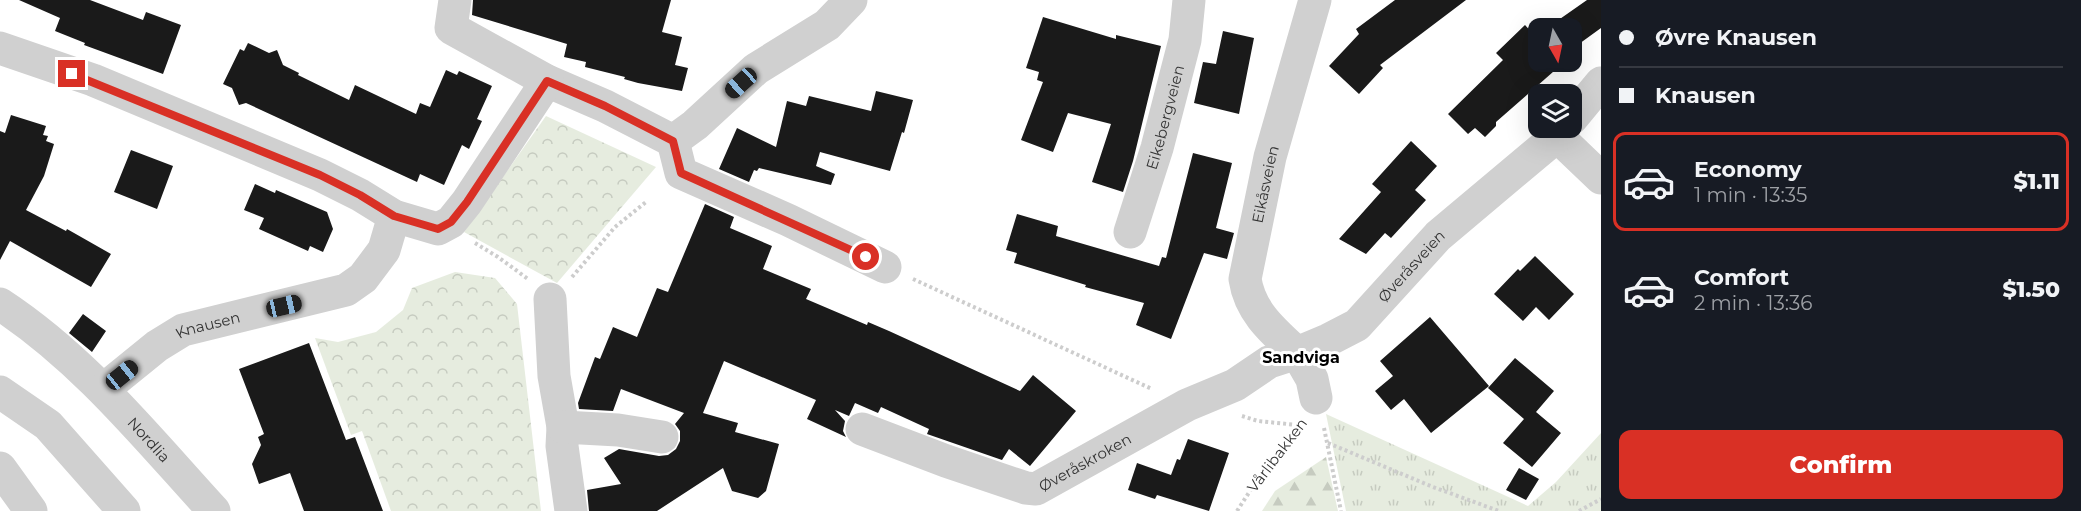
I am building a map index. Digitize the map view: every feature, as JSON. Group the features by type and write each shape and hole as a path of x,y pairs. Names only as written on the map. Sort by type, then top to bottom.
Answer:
{"street":[{"path":"673,141 695,125 756,69 827,25 851,0"},
{"name":"Eikebergveien","path":"1130,232 1157,148 1185,40 1189,0"},
{"name":"Eikåsveien","path":"1297,353 1259,315 1248,295 1245,279 1270,158 1316,0"},
{"path":"453,14 547,81 605,106 673,141 681,173 788,220 885,267"},
{"path":"0,48 93,81 310,171 360,195 394,216 438,229 451,222 467,202 547,81"},
{"name":"Øveråsveien","path":"1582,106 1601,83"},
{"name":"Øveråsveien","path":"1297,353 1357,324 1438,236 1551,138"},
{"path":"1572,138 1601,178"},
{"name":"Knausen","path":"104,389 157,346 183,330 346,291 363,278 384,250 394,216"},
{"path":"550,299 554,376 563,427 562,446 572,511"},
{"name":"Nordlia","path":"0,304 30,324 104,389 214,511"},
{"path":"1297,353 1312,379 1317,398"},
{"name":"Øveråskroken","path":"862,429 946,461 1026,488 1036,489 1187,405 1235,385 1269,362 1297,353"},
{"path":"7,407 48,425 124,511"},
{"path":"563,427 618,430 662,437"},
{"path":"0,468 31,511"}],"path":[{"path":"438,229 466,238 498,257 522,273 550,299 615,227 646,202"},
{"path":"885,267 1187,405"},
{"path":"1317,398 1341,511"},
{"name":"Vårlibakken","path":"1237,511 1317,398"},
{"path":"1328,442 1433,487 1499,511"},
{"path":"1579,511 1601,499"}],"green space":[{"path":"546,116 656,167 557,283 464,232"},
{"path":"455,272 495,278 517,304 541,511 391,511 362,431 351,435 315,338 338,342 376,332 403,310 412,288"},
{"path":"1326,414 1528,506 1556,482 1601,433 1601,511 1346,511"},
{"path":"1326,457 1338,511 1262,511 1275,491"}],"building":[{"path":"19,0 90,0 143,20 146,12 181,25 163,74 84,45 85,43 55,31 60,18"},
{"path":"473,0 671,0 662,32 682,37 675,65 688,68 682,91 638,83 624,79 625,77 585,67 586,62 564,57 567,44 472,15"},
{"path":"1395,0 1466,0 1380,65 1383,68 1359,94 1329,66 1359,34 1356,29"},
{"path":"1587,0 1601,0 1601,28 1582,42 1582,18 1561,18"},
{"path":"1043,17 1116,39 1116,35 1161,46 1133,161 1123,192 1092,182 1111,124 1068,113 1053,152 1021,140 1043,82 1037,80 1039,72 1026,68"},
{"path":"1525,25 1528,28 1528,72 1553,72 1539,84 1528,84 1528,94 1496,122 1496,126 1485,137 1475,128 1468,134 1448,114 1503,60 1496,53"},
{"path":"1223,31 1254,38 1239,114 1194,103 1203,62 1216,64"},
{"path":"248,43 269,53 277,50 283,65 299,73 298,75 349,100 355,85 416,114 420,103 430,107 446,70 457,75 459,71 492,86 477,119 482,121 469,149 462,145 444,185 420,174 417,182 246,103 239,105 232,88 223,84 240,49 244,51"},
{"path":"876,91 913,100 890,171 820,152 816,166 835,174 831,185 759,168 757,171 754,170 749,182 719,169 737,128 776,147 787,101 806,106 809,96 871,111"},
{"path":"11,115 46,126 43,135 48,136 46,141 54,144 44,176 26,210 66,231 67,229 111,254 91,287 10,241 0,260 0,131 5,133"},
{"path":"1411,141 1437,166 1415,190 1426,200 1391,238 1385,233 1366,254 1339,239 1381,192 1372,184"},
{"path":"131,150 173,166 157,209 114,192"},
{"path":"1193,153 1232,163 1216,228 1234,233 1227,259 1204,253 1171,339 1136,325 1144,303 1085,287 1086,285 1014,263 1017,253 1006,250 1017,214 1058,226 1056,236 1159,266 1162,257 1166,258"},
{"path":"255,184 275,193 276,190 327,212 333,229 323,252 310,246 308,251 259,229 264,218 244,210"},
{"path":"705,204 734,217 730,228 772,246 763,269 811,289 806,299 867,325 868,322 889,331 1020,391 1033,375 1076,411 1030,466 1009,449 1002,460 927,434 929,429 881,407 878,413 855,403 849,416 835,410 845,421 843,431 846,437 807,419 816,400 724,361 703,413 738,423 735,432 779,444 766,491 758,498 732,491 723,468 657,511 589,511 587,490 621,484 604,458 619,449 659,456 668,455 676,449 680,441 680,431 675,424 684,413 621,389 613,411 579,409 578,403 595,357 600,359 613,327 637,337 657,288 668,292"},
{"path":"1535,256 1574,294 1549,320 1536,307 1523,321 1494,294 1518,269 1520,271"},
{"path":"83,314 106,331 92,352 69,333"},
{"path":"1430,317 1489,386 1431,433 1404,399 1391,410 1375,391 1393,376 1380,361"},
{"path":"309,343 346,440 355,437 383,511 304,511 290,473 259,484 252,464 261,445 258,437 264,434 239,369"},
{"path":"1515,358 1554,391 1536,412 1561,433 1532,467 1503,443 1524,419 1488,388"},
{"path":"1188,439 1229,453 1209,511 1157,495 1155,499 1128,490 1137,463 1171,475"},
{"path":"1519,468 1539,479 1526,500 1506,490"}],"district":[{"name":"Sandviga","path":"1301,357"}],"route":[{"path":"72,74 320,175 360,195 394,216 438,229 451,222 467,202 547,81 605,106 673,141 681,173 866,257"}]}
